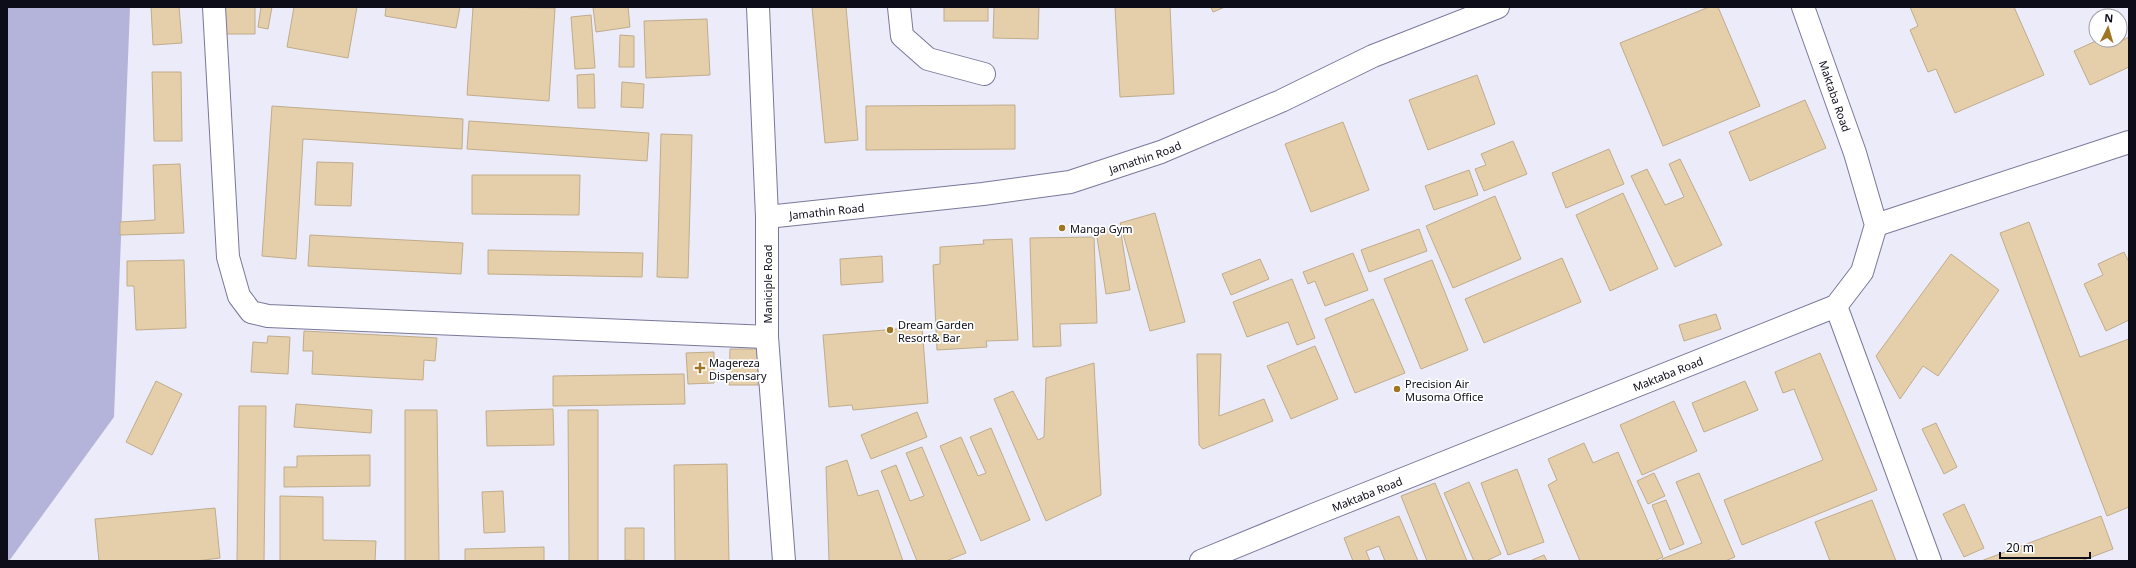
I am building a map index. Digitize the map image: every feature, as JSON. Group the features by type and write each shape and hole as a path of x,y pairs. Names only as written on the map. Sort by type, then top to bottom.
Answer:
{"street":[{"path":"214,7 228,257 239,296 251,312 268,316 767,337"},
{"name":"Maniciple Road","path":"758,7 767,217 767,337 784,561"},
{"path":"899,7 902,36 928,59 984,74"},
{"name":"Jamathin Road","path":"767,217 983,194 1070,182 1161,152 1281,101 1373,56 1498,7"},
{"name":"Maktaba Road","path":"1803,7 1855,153 1876,225"},
{"path":"1930,561 1836,306 1862,272 1876,225 2129,142"},
{"name":"Maktaba Road","path":"1201,561 1313,514 1836,306"}],"shaded area":[{"path":"7,7 130,7 114,417 9,561 7,561"}],"building":[{"path":"151,7 179,7 182,43 153,45"},
{"path":"218,7 255,7 255,34 217,34"},
{"path":"261,7 272,7 268,29 258,27"},
{"path":"294,7 357,7 348,58 287,47"},
{"path":"386,7 460,7 456,28 385,16"},
{"path":"473,7 555,8 549,101 467,95"},
{"path":"593,7 628,7 630,27 596,32"},
{"path":"812,7 846,7 858,140 825,143"},
{"path":"944,7 988,7 988,21 944,21"},
{"path":"994,7 1039,7 1038,39 993,38"},
{"path":"1115,7 1170,7 1174,94 1120,97"},
{"path":"1211,7 1225,7 1213,12"},
{"path":"1709,7 1718,7 1760,106 1663,146 1620,43"},
{"path":"1910,7 2014,7 2044,75 1955,113 1936,69 1928,72 1910,30 1918,26"},
{"path":"591,15 595,68 575,69 571,17"},
{"path":"707,19 710,75 646,78 644,21"},
{"path":"620,35 634,36 634,67 619,67"},
{"path":"2128,38 2129,67 2090,85 2074,51 2088,45 2088,48 2128,48"},
{"path":"152,72 181,72 182,141 154,141"},
{"path":"594,74 595,108 578,108 577,75"},
{"path":"1477,75 1495,124 1428,150 1409,100"},
{"path":"622,82 644,84 643,108 621,107"},
{"path":"1805,100 1826,148 1750,181 1729,132"},
{"path":"1015,105 1015,149 866,150 866,106"},
{"path":"272,106 463,119 462,149 303,139 296,259 262,256"},
{"path":"469,121 649,133 647,161 467,149"},
{"path":"1343,122 1369,190 1311,212 1285,144"},
{"path":"661,134 692,135 688,278 657,277"},
{"path":"1513,141 1527,174 1484,191 1475,169 1486,165 1481,154"},
{"path":"1609,149 1624,184 1566,208 1552,173"},
{"path":"1680,159 1722,245 1675,267 1631,176 1647,169 1665,205 1684,197 1669,164"},
{"path":"317,162 353,163 351,206 315,205"},
{"path":"180,164 184,233 120,235 120,222 155,220 153,165"},
{"path":"1469,170 1478,195 1434,210 1425,186"},
{"path":"472,175 580,175 579,215 472,214"},
{"path":"1623,193 1658,269 1610,291 1576,215"},
{"path":"1495,196 1521,259 1453,288 1426,226"},
{"path":"1155,213 1185,322 1150,331 1120,223"},
{"path":"2029,222 2080,357 2129,339 2129,507 2107,516 2000,233"},
{"path":"1120,227 1130,290 1106,294 1096,231"},
{"path":"1419,229 1427,251 1369,272 1361,250"},
{"path":"310,235 463,243 461,274 308,266"},
{"path":"1094,237 1097,323 1060,324 1061,346 1033,347 1030,238"},
{"path":"1012,239 1018,340 986,341 987,347 937,350 933,265 940,264 940,247 984,244 983,240"},
{"path":"488,250 643,253 642,277 488,274"},
{"path":"2124,252 2129,262 2129,320 2106,331 2084,284 2103,275 2098,264"},
{"path":"1353,253 1368,290 1325,306 1315,281 1308,284 1303,272"},
{"path":"1951,254 1999,290 1938,376 1923,366 1900,399 1876,356"},
{"path":"882,256 883,282 841,285 840,259"},
{"path":"1562,258 1581,302 1484,343 1465,299"},
{"path":"1260,259 1269,279 1231,295 1222,274"},
{"path":"184,260 186,328 136,330 134,286 127,286 127,261"},
{"path":"1432,260 1468,350 1421,369 1384,279"},
{"path":"1292,279 1315,338 1297,345 1288,322 1247,337 1233,302"},
{"path":"1373,299 1405,373 1355,393 1325,319"},
{"path":"1716,314 1721,329 1684,341 1679,325"},
{"path":"922,327 928,403 853,410 852,405 829,407 823,335"},
{"path":"304,331 437,338 435,361 424,360 423,380 312,374 313,351 303,351"},
{"path":"268,336 290,337 288,374 251,372 253,342 267,343"},
{"path":"1315,346 1338,399 1291,419 1267,366"},
{"path":"730,349 758,349 758,385 729,385"},
{"name":"Magereza Dispensary","path":"714,352 714,383 688,384 686,353"},
{"path":"1820,353 1877,490 1742,545 1724,500 1823,460 1794,389 1783,393 1775,372"},
{"path":"1197,354 1221,354 1219,416 1264,399 1273,421 1203,449 1199,445"},
{"path":"1094,363 1101,495 1046,521 994,399 1013,391 1038,440 1044,437 1046,378"},
{"path":"684,374 685,404 553,406 553,376"},
{"path":"156,381 182,394 152,455 126,442"},
{"path":"1745,381 1758,410 1704,432 1692,403"},
{"path":"1674,401 1697,451 1642,475 1620,425"},
{"path":"296,404 372,410 371,433 294,427"},
{"path":"239,406 266,406 264,561 237,561"},
{"path":"553,409 554,445 487,446 486,411"},
{"path":"405,410 437,410 439,561 405,561"},
{"path":"568,410 598,410 598,561 569,561"},
{"path":"917,412 927,437 871,459 861,435"},
{"path":"1936,423 1957,467 1944,474 1922,429"},
{"path":"991,428 1030,520 981,541 940,446 961,437 978,476 986,473 970,437"},
{"path":"1584,443 1593,463 1618,452 1663,557 1654,561 1580,561 1548,485 1557,480 1548,459"},
{"path":"922,447 966,553 946,561 917,561 881,471 896,465 910,501 924,496 906,453"},
{"path":"370,455 370,486 284,487 284,467 297,467 297,456"},
{"path":"847,460 858,496 878,490 903,561 829,561 826,467"},
{"path":"727,464 729,561 675,561 674,465"},
{"path":"1517,469 1544,542 1508,555 1481,483"},
{"path":"1654,473 1665,496 1648,504 1637,481"},
{"path":"1699,473 1735,557 1725,561 1663,561 1662,559 1702,543 1676,482"},
{"path":"1469,482 1501,554 1486,561 1474,561 1444,493"},
{"path":"1435,483 1467,561 1427,561 1401,496"},
{"path":"503,491 505,532 484,533 482,492"},
{"path":"280,496 323,497 323,540 376,541 375,561 280,561"},
{"path":"1666,500 1684,544 1670,550 1652,505"},
{"path":"1872,500 1896,561 1830,561 1815,522"},
{"path":"1964,504 1984,548 1964,557 1943,514"},
{"path":"215,508 220,558 196,561 99,561 95,519"},
{"path":"1399,516 1418,561 1385,561 1379,546 1366,551 1370,561 1353,561 1344,538"},
{"path":"2101,516 2113,549 2081,561 1981,561"},
{"path":"625,528 644,528 644,561 625,560"},
{"path":"544,547 544,561 465,561 465,549"},
{"path":"1544,555 1547,561 1532,560"}],"place":[{"name":"Manga Gym","path":"1062,228"},
{"name":"Dream Garden Resort& Bar","path":"890,330"},
{"name":"Magereza Dispensary","path":"700,368"},
{"name":"Precision Air Musoma Office","path":"1397,389"}]}
